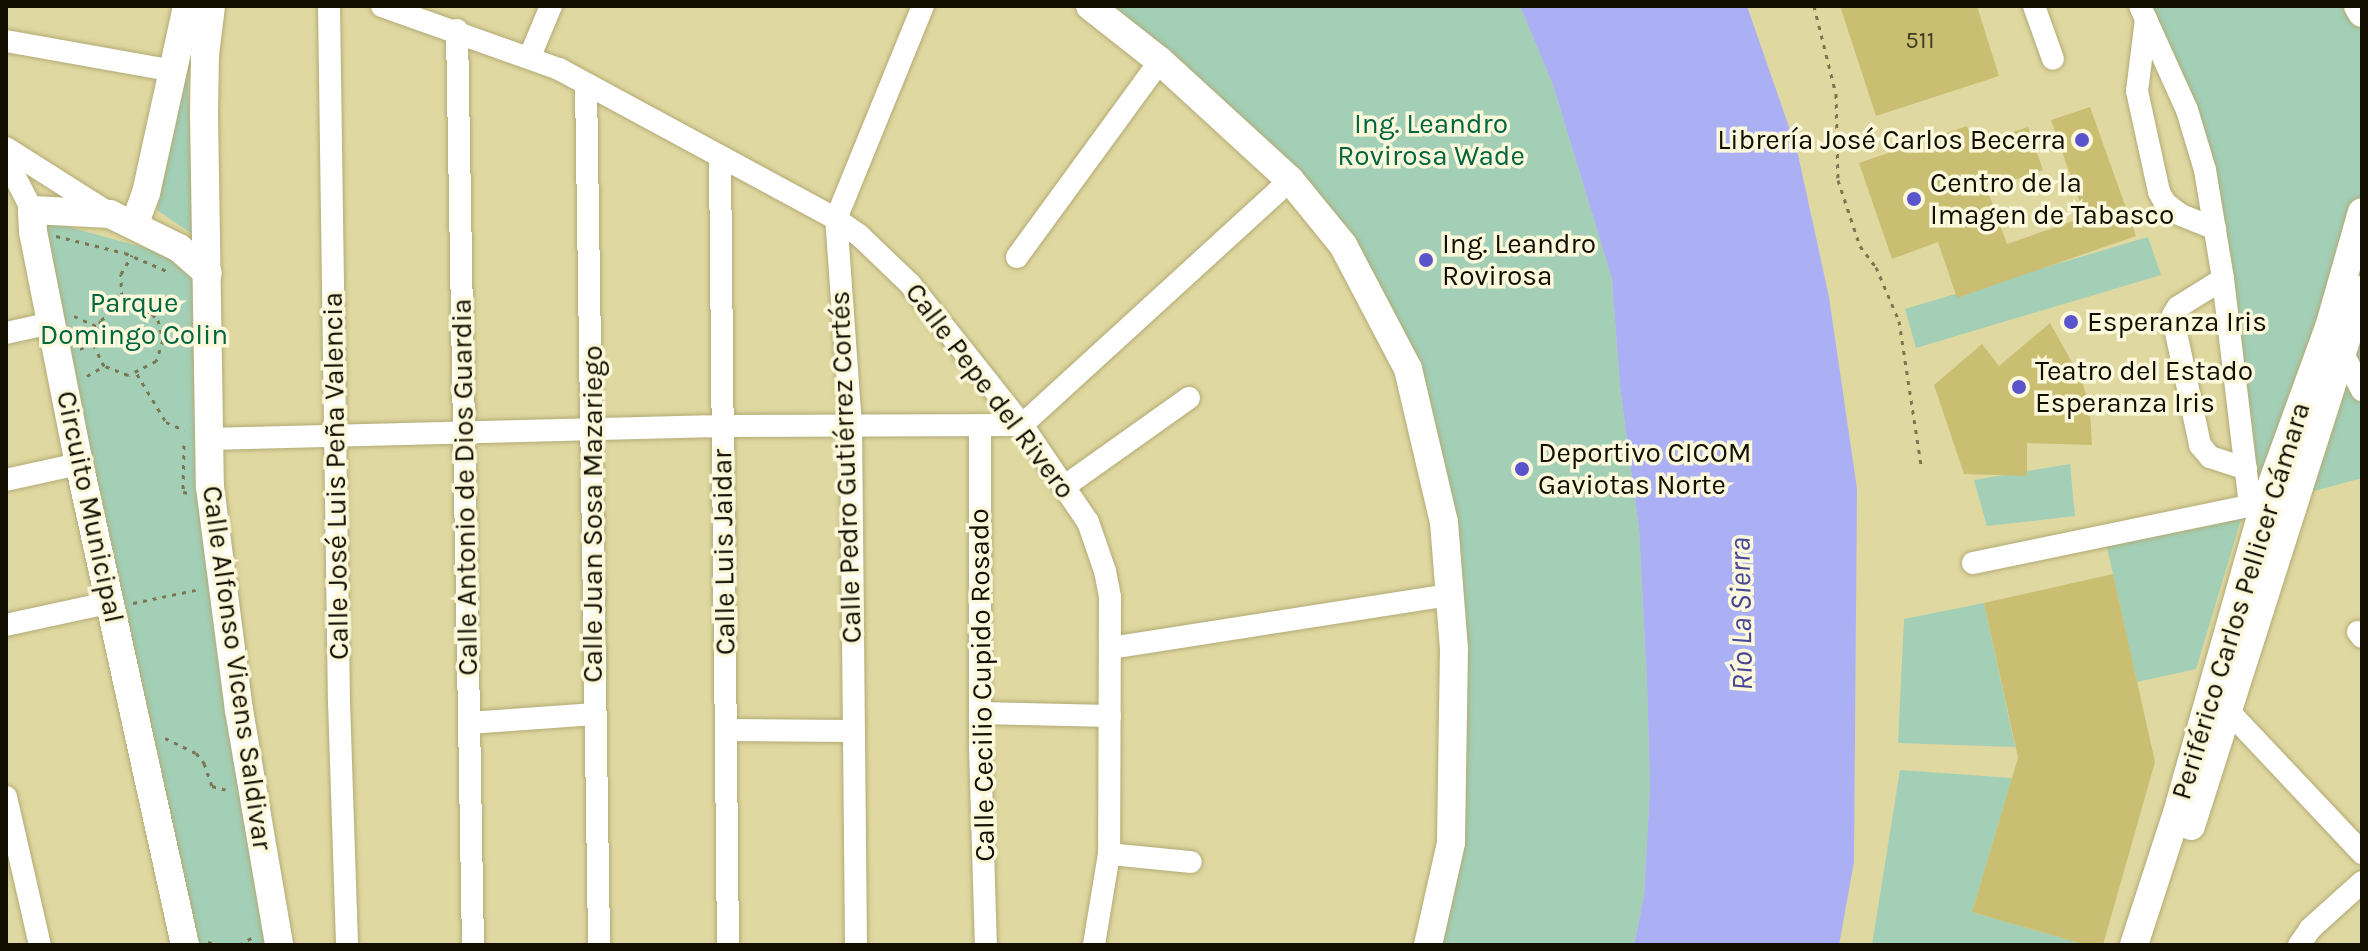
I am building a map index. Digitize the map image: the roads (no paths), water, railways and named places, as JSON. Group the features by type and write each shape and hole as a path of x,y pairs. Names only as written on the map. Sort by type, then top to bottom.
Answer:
{"main road":[{"path":"134,224 146,193 187,6"},
{"name":"Calle Alfonso Vicens Saldivar","path":"211,6 205,75 208,273 192,430 212,516 227,632 279,945"},
{"path":"1090,6 1160,61 1290,180 1343,245 1408,369 1444,522 1454,648 1451,843 1428,945"},
{"path":"2358,6 2362,13"},
{"path":"30,205 134,224 179,248 208,273"},
{"name":"Circuito Municipal","path":"30,205 63,325 79,464 120,598 196,944"},
{"name":"Periférico Carlos Pellicer Cámara","path":"2152,945 2219,702 2258,504 2330,324 2362,212"},
{"name":"Periférico Carlos Pellicer Cámara","path":"2134,945 2177,813 2296,496 2362,290"}],"street":[{"name":"Calle José Luis Peña Valencia","path":"329,6 339,702 347,945"},
{"name":"Calle Pepe del Rivero","path":"382,6 422,11 457,30 530,56 836,219 860,236 910,284 1022,425 1094,534 1105,571 1111,648 1109,854 1094,945"},
{"path":"530,56 551,6"},
{"name":"Calle Pedro Gutiérrez Cortés","path":"856,945 851,731 851,426 836,219 923,6"},
{"path":"2034,6 2053,59"},
{"path":"2143,13 2194,130 2223,279 2246,469 2258,504"},
{"path":"2143,13 2137,91 2159,192 2165,203 2181,215 2215,229"},
{"name":"Calle Antonio de Dios Guardia","path":"457,30 473,945"},
{"path":"6,41 174,71"},
{"path":"1017,257 1160,61"},
{"name":"Calle Juan Sosa Mazariego","path":"586,84 594,429 599,945"},
{"path":"6,148 134,224"},
{"name":"Calle Luis Jaidar","path":"720,159 728,945"},
{"path":"6,168 13,173 30,205"},
{"path":"192,430 336,437 722,426 1022,425 1290,180"},
{"path":"6,199 30,205"},
{"path":"2223,279 2178,307 2173,315 2200,445 2210,457 2246,469"},
{"path":"6,333 63,325"},
{"path":"2343,354 2362,390"},
{"path":"1065,486 1189,398"},
{"name":"Calle Cecilio Cupido Rosado","path":"980,425 980,713 986,945"},
{"path":"6,480 79,464"},
{"path":"1973,563 2296,496"},
{"path":"1111,648 1450,595"},
{"path":"6,625 120,598"},
{"path":"2219,702 2362,853"},
{"path":"980,713 1110,716"},
{"path":"469,723 595,714"},
{"path":"726,730 851,731"},
{"path":"6,797 40,945"},
{"path":"1109,854 1191,862"},
{"path":"2299,945 2310,929 2362,882"}],"water":[{"name":"Río La Sierra","path":"1520,6 1747,6 1797,150 1829,297 1857,489 1854,862 1839,945 1634,945 1644,896 1650,787 1647,682 1639,529 1620,387 1612,279 1553,85"}],"place":[{"name":"Librería José Carlos Becerra","path":"2082,140"},
{"name":"Centro de la Imagen de Tabasco","path":"1914,199"},
{"name":"Ing. Leandro Rovirosa","path":"1426,260"},
{"name":"Esperanza Iris","path":"2071,322"},
{"name":"Teatro del Estado Esperanza Iris","path":"2019,387"},
{"name":"Deportivo CICOM Gaviotas Norte","path":"1522,469"}],"park label":[{"name":"Ing. Leandro Rovirosa Wade","path":"1431,140"},
{"name":"Parque Domingo Colin","path":"134,319"}]}
